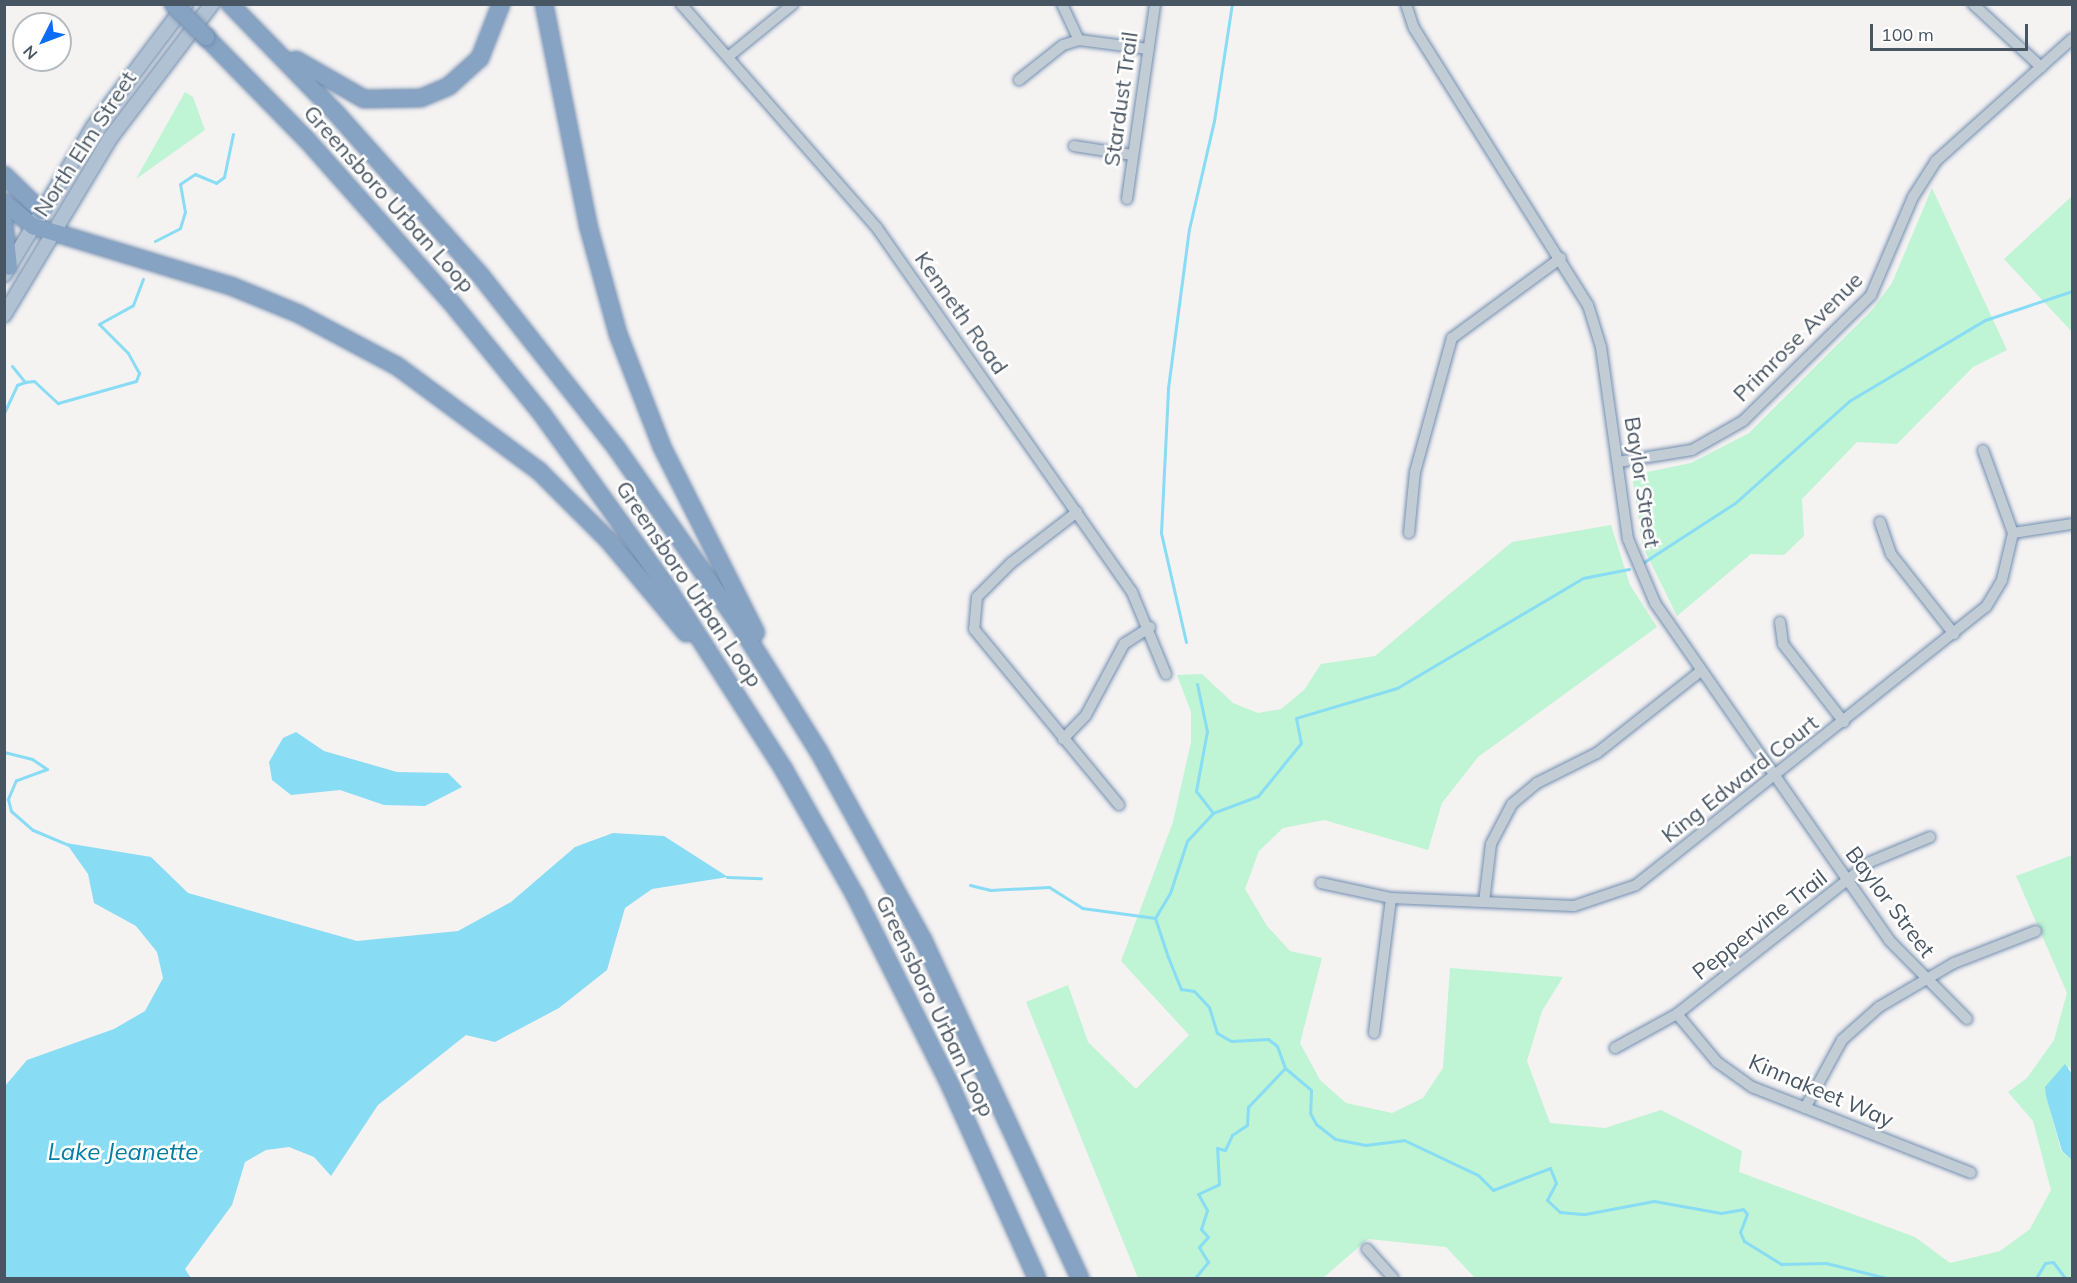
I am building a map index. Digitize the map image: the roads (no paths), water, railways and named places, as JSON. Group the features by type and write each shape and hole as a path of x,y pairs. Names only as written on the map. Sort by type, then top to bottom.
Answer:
{"highway":[{"name":"Greensboro Urban Loop","path":"173,4 357,193 497,357 627,530 746,709 899,979 1037,1278"},
{"path":"259,34 350,94 406,101 449,86 471,68 493,34 501,4"},
{"path":"544,4 588,225 631,370 696,518 818,750"},
{"name":"Greensboro Urban Loop","path":"231,6 434,221 573,390 701,567 818,750 956,1004 1080,1278"},
{"path":"4,175 37,219 52,232 266,299 362,346 439,393 514,450 586,516 746,709"},
{"path":"4,202 37,219"},
{"path":"4,222 7,271"}],"main road":[{"name":"North Elm Street","path":"7,271 111,102 186,4"},
{"name":"North Elm Street","path":"4,315 52,232 131,108 213,4"}],"street":[{"name":"Kenneth Road","path":"681,4 877,228 1077,512 1150,627 1166,674"},
{"path":"728,57 793,4"},
{"path":"1062,4 1080,40"},
{"name":"Stardust Trail","path":"1127,199 1155,4"},
{"name":"Baylor Street","path":"1406,4 1414,28 1561,258 1596,324 1634,557 1655,603 1774,778 1849,880 1889,940 1967,1019"},
{"path":"1973,4 2041,67"},
{"name":"Primrose Avenue","path":"1618,462 1692,450 1743,420 1871,295 1913,197 1936,161 2073,39"},
{"path":"1019,80 1063,45 1080,40 1148,49"},
{"path":"1074,146 1133,155"},
{"path":"1409,533 1415,472 1452,339 1561,258"},
{"path":"1983,450 2013,532 2073,524"},
{"path":"1077,512 1011,563 977,597 974,629 1119,805"},
{"path":"1880,522 1891,554 1954,634"},
{"name":"King Edward Court","path":"1321,883 1391,898 1574,906 1608,898 1636,885 1774,778 1986,607 2002,580 2013,532"},
{"path":"1780,621 1783,644 1844,722"},
{"path":"1063,739 1086,715 1124,644 1150,627"},
{"path":"1484,902 1491,844 1512,804 1537,783 1597,753 1701,671"},
{"name":"Peppervine Trail","path":"1615,1048 1677,1014 1891,849 1930,837"},
{"path":"1374,1033 1391,898"},
{"path":"1805,1108 1829,1059 1856,1025 1924,978 2036,931"},
{"name":"Kinnakeet Way","path":"1677,1014 1733,1076 1805,1108 1971,1173"},
{"path":"1367,1249 1393,1278"}],"water":[{"path":"296,732 324,751 397,772 448,773 462,787 425,806 384,805 340,790 291,795 272,780 269,762 283,738"},
{"name":"Lake Jeanette","path":"613,833 664,836 728,877 652,889 625,908 607,970 559,1008 495,1042 466,1035 378,1105 331,1176 314,1157 289,1147 266,1150 245,1162 232,1205 185,1269 191,1278 5,1278 5,1086 27,1060 114,1029 145,1011 163,978 157,952 136,926 94,903 88,874 66,843 151,857 188,893 357,941 458,931 511,902 575,847"},
{"path":"2065,1064 2072,1074 2072,1160 2062,1151 2045,1087"}],"waterway":[{"path":"1186,642 1161,533 1168,388 1189,229 1214,121 1232,4"},
{"path":"155,241 180,228 185,212 180,184 195,174 216,183 224,177 233,134"},
{"path":"4,413 17,385 25,382 34,381 58,403 136,381 139,373 128,353 99,324 133,305 143,279"},
{"path":"1644,562 1735,503 1849,401 1985,320 2072,291"},
{"path":"12,366 25,382"},
{"path":"1629,569 1583,578 1397,688 1296,718 1301,743 1258,796 1213,813 1187,841 1170,893 1155,918 1168,957 1181,989 1194,991 1209,1007 1217,1033 1231,1041 1268,1039 1277,1046 1285,1068 1311,1090 1310,1113 1316,1124 1335,1139 1365,1145 1404,1140 1478,1175 1493,1190 1550,1168 1556,1183 1547,1200 1560,1212 1585,1214 1654,1201 1721,1213 1743,1209 1747,1214 1740,1232 1744,1241 1781,1264 1826,1263 1886,1278"},
{"path":"1197,684 1207,731 1196,791 1213,813"},
{"path":"4,752 32,759 47,769 16,780 8,799 11,811 33,830 69,845"},
{"path":"727,877 761,878"},
{"path":"970,885 990,890 1049,887 1082,908 1155,918"},
{"path":"1184,1278 1195,1278 1208,1262 1199,1247 1208,1237 1201,1229 1207,1210 1198,1194 1219,1184 1217,1148 1225,1150 1232,1135 1247,1125 1248,1107 1285,1068"},
{"path":"2036,1278 2045,1263 2053,1262 2065,1278"}]}
